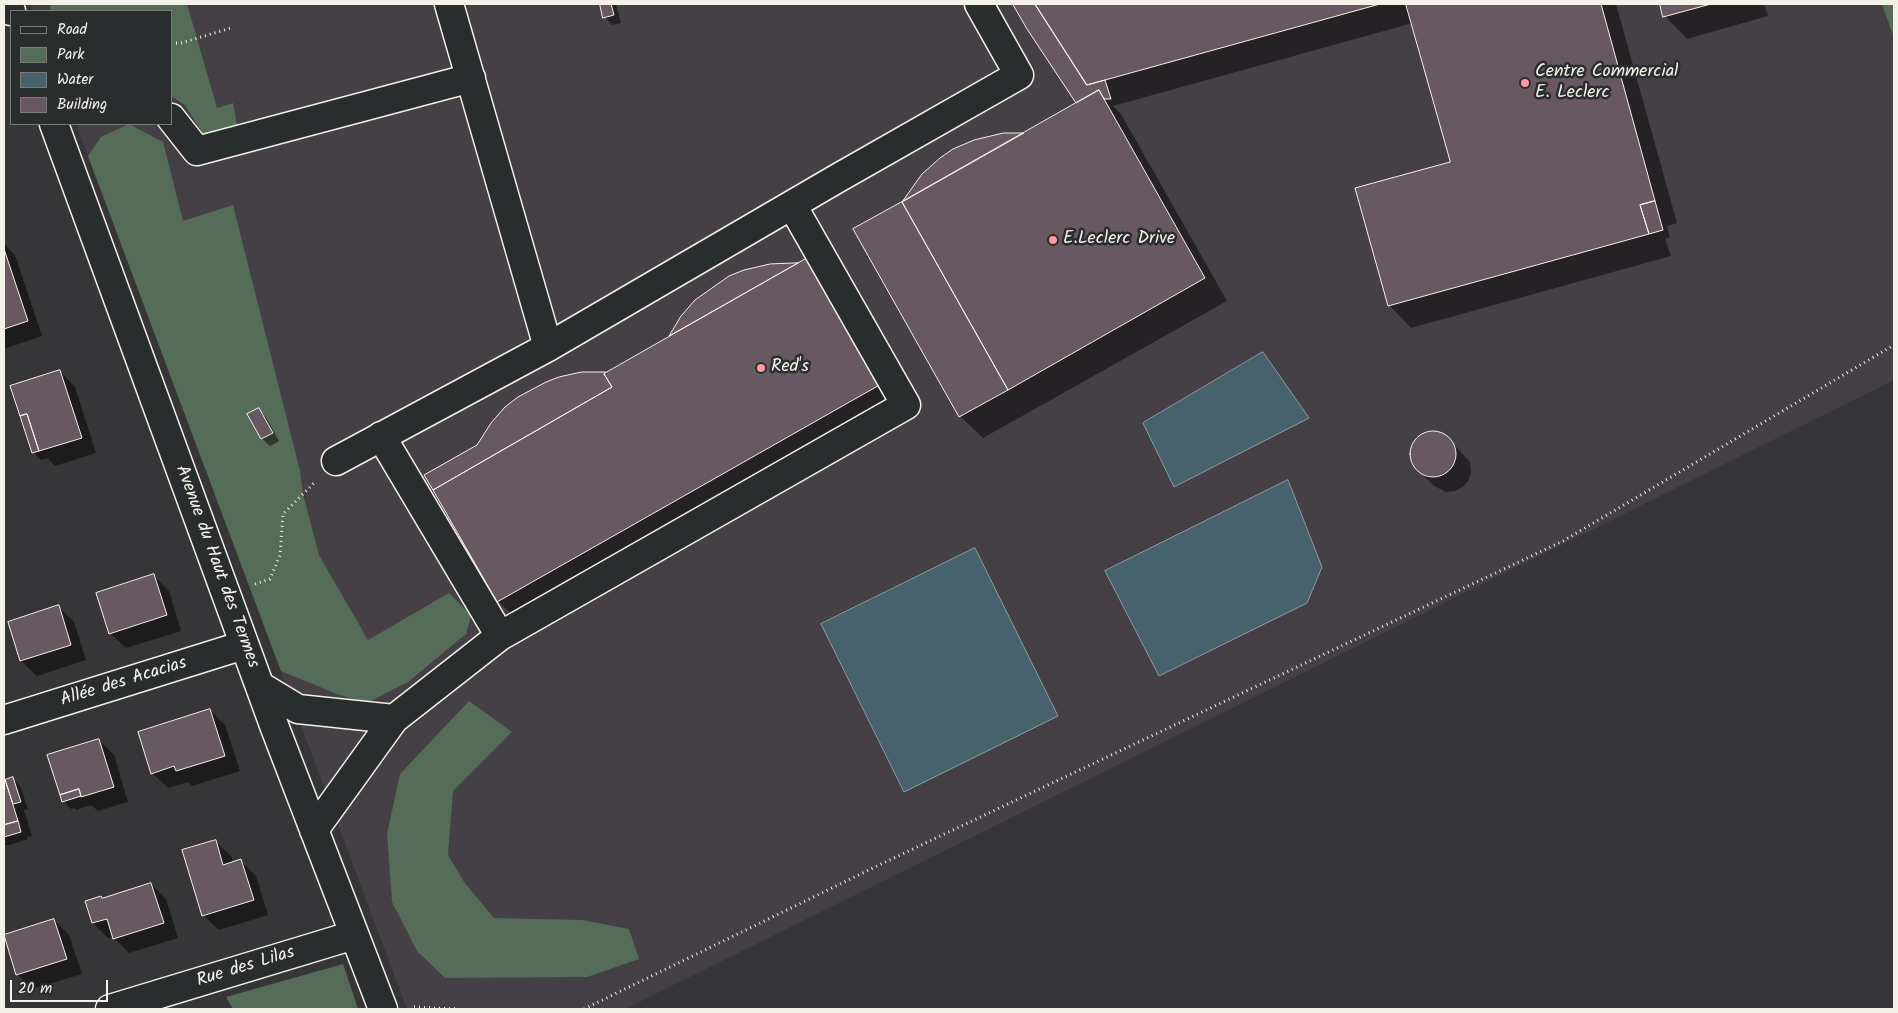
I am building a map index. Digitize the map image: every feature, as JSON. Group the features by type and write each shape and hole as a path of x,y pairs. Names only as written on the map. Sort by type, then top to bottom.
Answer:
{"street":[{"path":"449,4 548,347"},
{"path":"336,460 548,347 1019,75 979,4"},
{"path":"172,119 197,151 471,78"},
{"name":"Avenue du Haut des Termes","path":"54,125 244,645 382,1007"},
{"path":"314,830 394,719 500,636 906,405 792,205"},
{"path":"381,436 500,636"},
{"name":"Allée des Acacias","path":"4,720 244,645"},
{"path":"260,686 298,710 394,719"},
{"name":"Rue des Lilas","path":"110,1009 354,934"}],"path":[{"path":"172,43 181,43 230,28"},
{"path":"584,1009 886,862 1563,541 1894,345"},
{"path":"226,594 270,579 280,555 283,514 336,460"},
{"path":"382,1007 458,1009"}],"shaded area":[{"path":"30,4 1894,4 1894,380 625,1009 407,1009 76,125 172,125 172,10 33,10"}],"green space":[{"path":"51,4 187,4 217,108 233,103 238,131 205,137 185,105 172,97 172,10 50,10"},
{"path":"1882,4 1894,4 1894,38"},
{"path":"127,125 131,125 163,142 183,221 233,205 300,471 303,494 319,555 368,640 449,593 471,615 466,634 408,682 367,703 337,694 281,671 88,156 101,137"},
{"path":"469,701 512,732 453,791 448,855 464,882 494,918 582,920 629,929 639,959 587,977 445,978 417,951 392,902 387,834 400,774"},
{"path":"343,964 358,1009 233,1009 226,997"}],"water":[{"path":"1263,352 1309,418 1174,487 1143,423"},
{"path":"1288,480 1322,567 1307,603 1159,676 1105,571"},
{"path":"975,548 1058,716 904,792 821,624"}],"building":[{"path":"600,4 611,4 614,15 603,18"},
{"path":"1013,4 1035,4 1087,85 1105,80 1111,99 1104,99 1099,90 1076,103 1027,29"},
{"path":"1035,4 1380,4 1087,85"},
{"name":"Centre Commercial E. Leclerc","path":"1406,4 1601,4 1655,201 1640,205 1649,234 1388,306 1355,188 1450,162"},
{"name":"Centre Commercial E. Leclerc","path":"1660,4 1711,4 1663,17"},
{"name":"E.Leclerc Drive","path":"1099,90 1205,278 1008,390 902,202"},
{"path":"1004,133 1024,133 902,202 922,174 953,149 974,140"},
{"path":"1655,201 1663,230 1649,234 1640,205"},
{"path":"902,202 1008,390 959,417 853,229"},
{"path":"4,249 28,321 4,329"},
{"path":"811,256 883,383 497,602 433,490 612,387 604,374"},
{"path":"798,263 669,336 681,316 695,300 729,276 744,270 770,264"},
{"path":"60,370 82,438 39,451 27,414 20,416 10,386"},
{"path":"582,372 606,372 604,374 612,387 433,490 424,475 477,445 491,423 505,407 518,397 546,382"},
{"path":"259,408 273,433 261,439 247,414"},
{"path":"27,414 39,451 32,453 20,416"},
{"path":"1433,431 1446,435 1452,441 1456,454 1452,467 1446,473 1433,477 1420,473 1414,467 1410,454 1414,441 1420,435"},
{"path":"154,574 167,615 109,634 96,593"},
{"path":"59,605 71,645 20,661 8,622"},
{"path":"210,709 225,756 176,771 174,766 151,774 138,732"},
{"path":"99,739 114,787 81,797 79,789 60,795 47,755"},
{"path":"4,776 18,821 4,825"},
{"path":"13,777 21,802 13,804 5,780"},
{"path":"79,789 81,796 62,802 60,795"},
{"path":"18,821 21,832 4,837 4,825"},
{"path":"216,840 223,865 241,859 254,900 202,916 182,850"},
{"path":"151,883 164,923 113,939 107,919 92,923 85,901 101,896 102,898"},
{"path":"54,919 67,959 16,975 4,935"}],"place":[{"name":"Centre Commercial E. Leclerc","path":"1525,83"},
{"name":"E.Leclerc Drive","path":"1053,240"},
{"name":"Red's","path":"761,368"}]}
